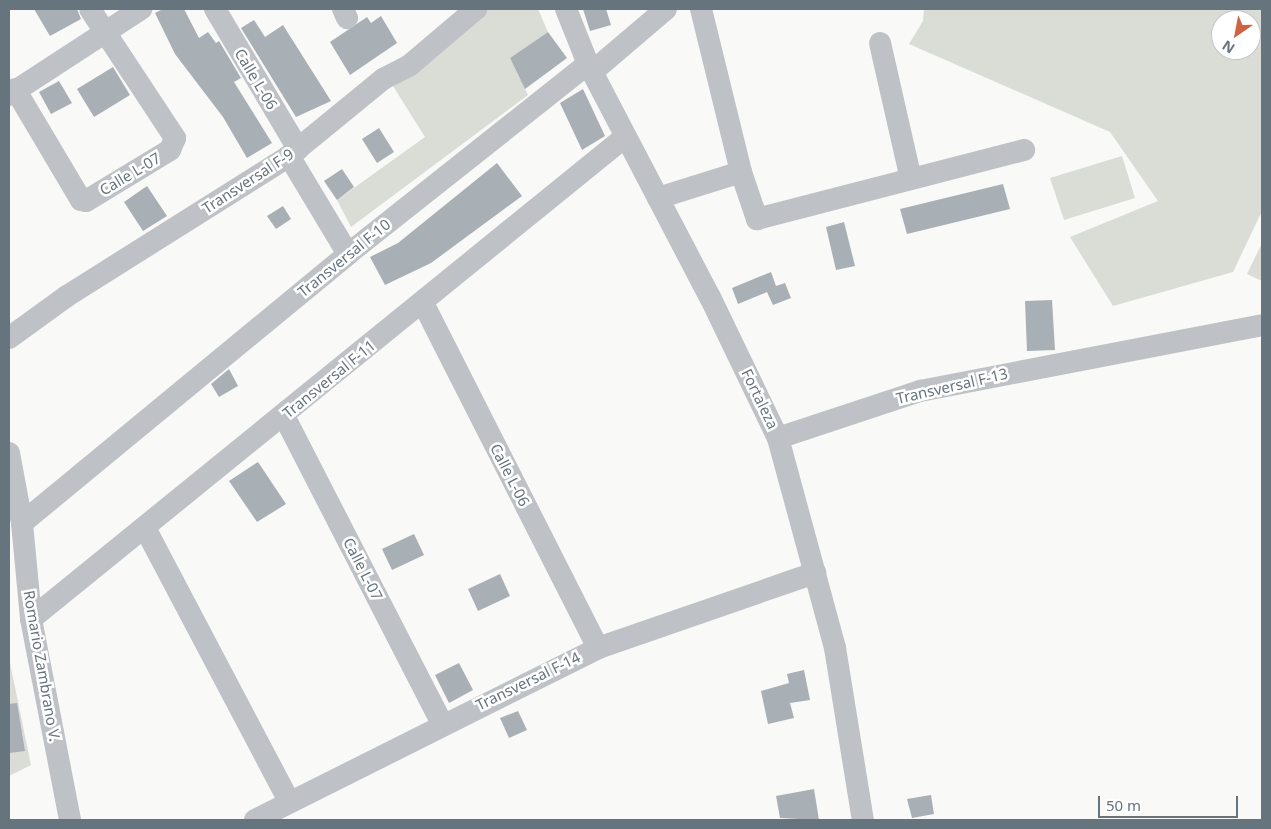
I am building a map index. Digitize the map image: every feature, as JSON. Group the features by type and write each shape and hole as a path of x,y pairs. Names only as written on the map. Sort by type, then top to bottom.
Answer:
{"street":[{"name":"Calle L-07","path":"12,92 81,200 86,201 170,150 175,138 90,9"},
{"path":"12,92 104,31 141,9"},
{"name":"Calle L-06","path":"215,9 348,254"},
{"name":"Transversal F-9","path":"9,338 67,296 293,152 384,79 410,65 476,9"},
{"name":"Fortaleza","path":"566,9 590,68 658,198 778,438 835,648 863,820"},
{"name":"Transversal F-10","path":"22,522 348,254 666,9"},
{"path":"701,9 741,172 757,219 1024,150"},
{"path":"880,43 911,179"},
{"name":"Transversal F-11","path":"31,619 284,416 625,137"},
{"path":"658,198 741,172"},
{"name":"Calle L-06","path":"423,303 598,648"},
{"name":"Transversal F-13","path":"778,438 920,391 1070,360 1262,325"},
{"name":"Calle L-07","path":"284,416 442,723"},
{"name":"Romario Zambrano V.","path":"9,453 22,522 31,619 70,820"},
{"path":"145,528 290,801"},
{"name":"Transversal F-14","path":"255,820 442,723 598,648 815,573"}],"shaded area":[{"path":"489,9 538,9 548,32 510,58 528,95 351,227 337,200 425,137 393,86"},
{"path":"924,9 1262,9 1262,211 1233,272 1113,306 1070,237 1158,201 1110,132 909,44 923,21"},
{"path":"1122,156 1135,198 1064,220 1050,178"},
{"path":"1262,243 1262,281 1247,274"},
{"path":"9,658 31,765 9,776"}],"building":[{"path":"34,9 77,9 81,19 50,36"},
{"path":"163,9 184,9 199,38 208,32 216,43 219,41 241,78 234,82 272,143 247,158 223,117 175,54 155,13"},
{"path":"583,9 606,9 611,25 590,31"},
{"path":"381,16 397,43 350,75 330,42 367,17 371,23"},
{"path":"254,20 265,37 283,25 331,101 296,117 241,28"},
{"path":"548,32 567,58 525,89 510,58"},
{"path":"113,67 130,95 94,117 77,89"},
{"path":"59,81 72,103 51,114 39,92"},
{"path":"583,89 605,136 582,150 560,103"},
{"path":"379,128 394,152 377,163 362,139"},
{"path":"497,163 522,196 431,263 385,285 370,257 398,243"},
{"path":"342,169 354,187 337,200 324,181"},
{"path":"1003,184 1010,209 907,234 900,209"},
{"path":"147,186 167,216 143,231 124,202"},
{"path":"283,206 291,219 276,229 267,216"},
{"path":"844,222 855,266 836,270 826,227"},
{"path":"771,272 776,286 785,283 791,298 773,305 767,292 738,304 732,288"},
{"path":"1052,300 1055,350 1027,351 1025,301"},
{"path":"229,369 238,386 219,397 211,384"},
{"path":"258,462 286,504 257,522 229,481"},
{"path":"414,534 424,555 392,570 382,549"},
{"path":"500,574 510,596 478,611 468,589"},
{"path":"459,663 473,690 449,703 435,675"},
{"path":"804,670 810,700 790,703 794,718 768,724 761,691 789,683 787,674"},
{"path":"17,703 25,751 9,753 9,704"},
{"path":"518,711 527,730 509,738 500,718"},
{"path":"814,789 819,820 780,818 776,796"},
{"path":"931,795 934,814 912,818 907,799"}]}
